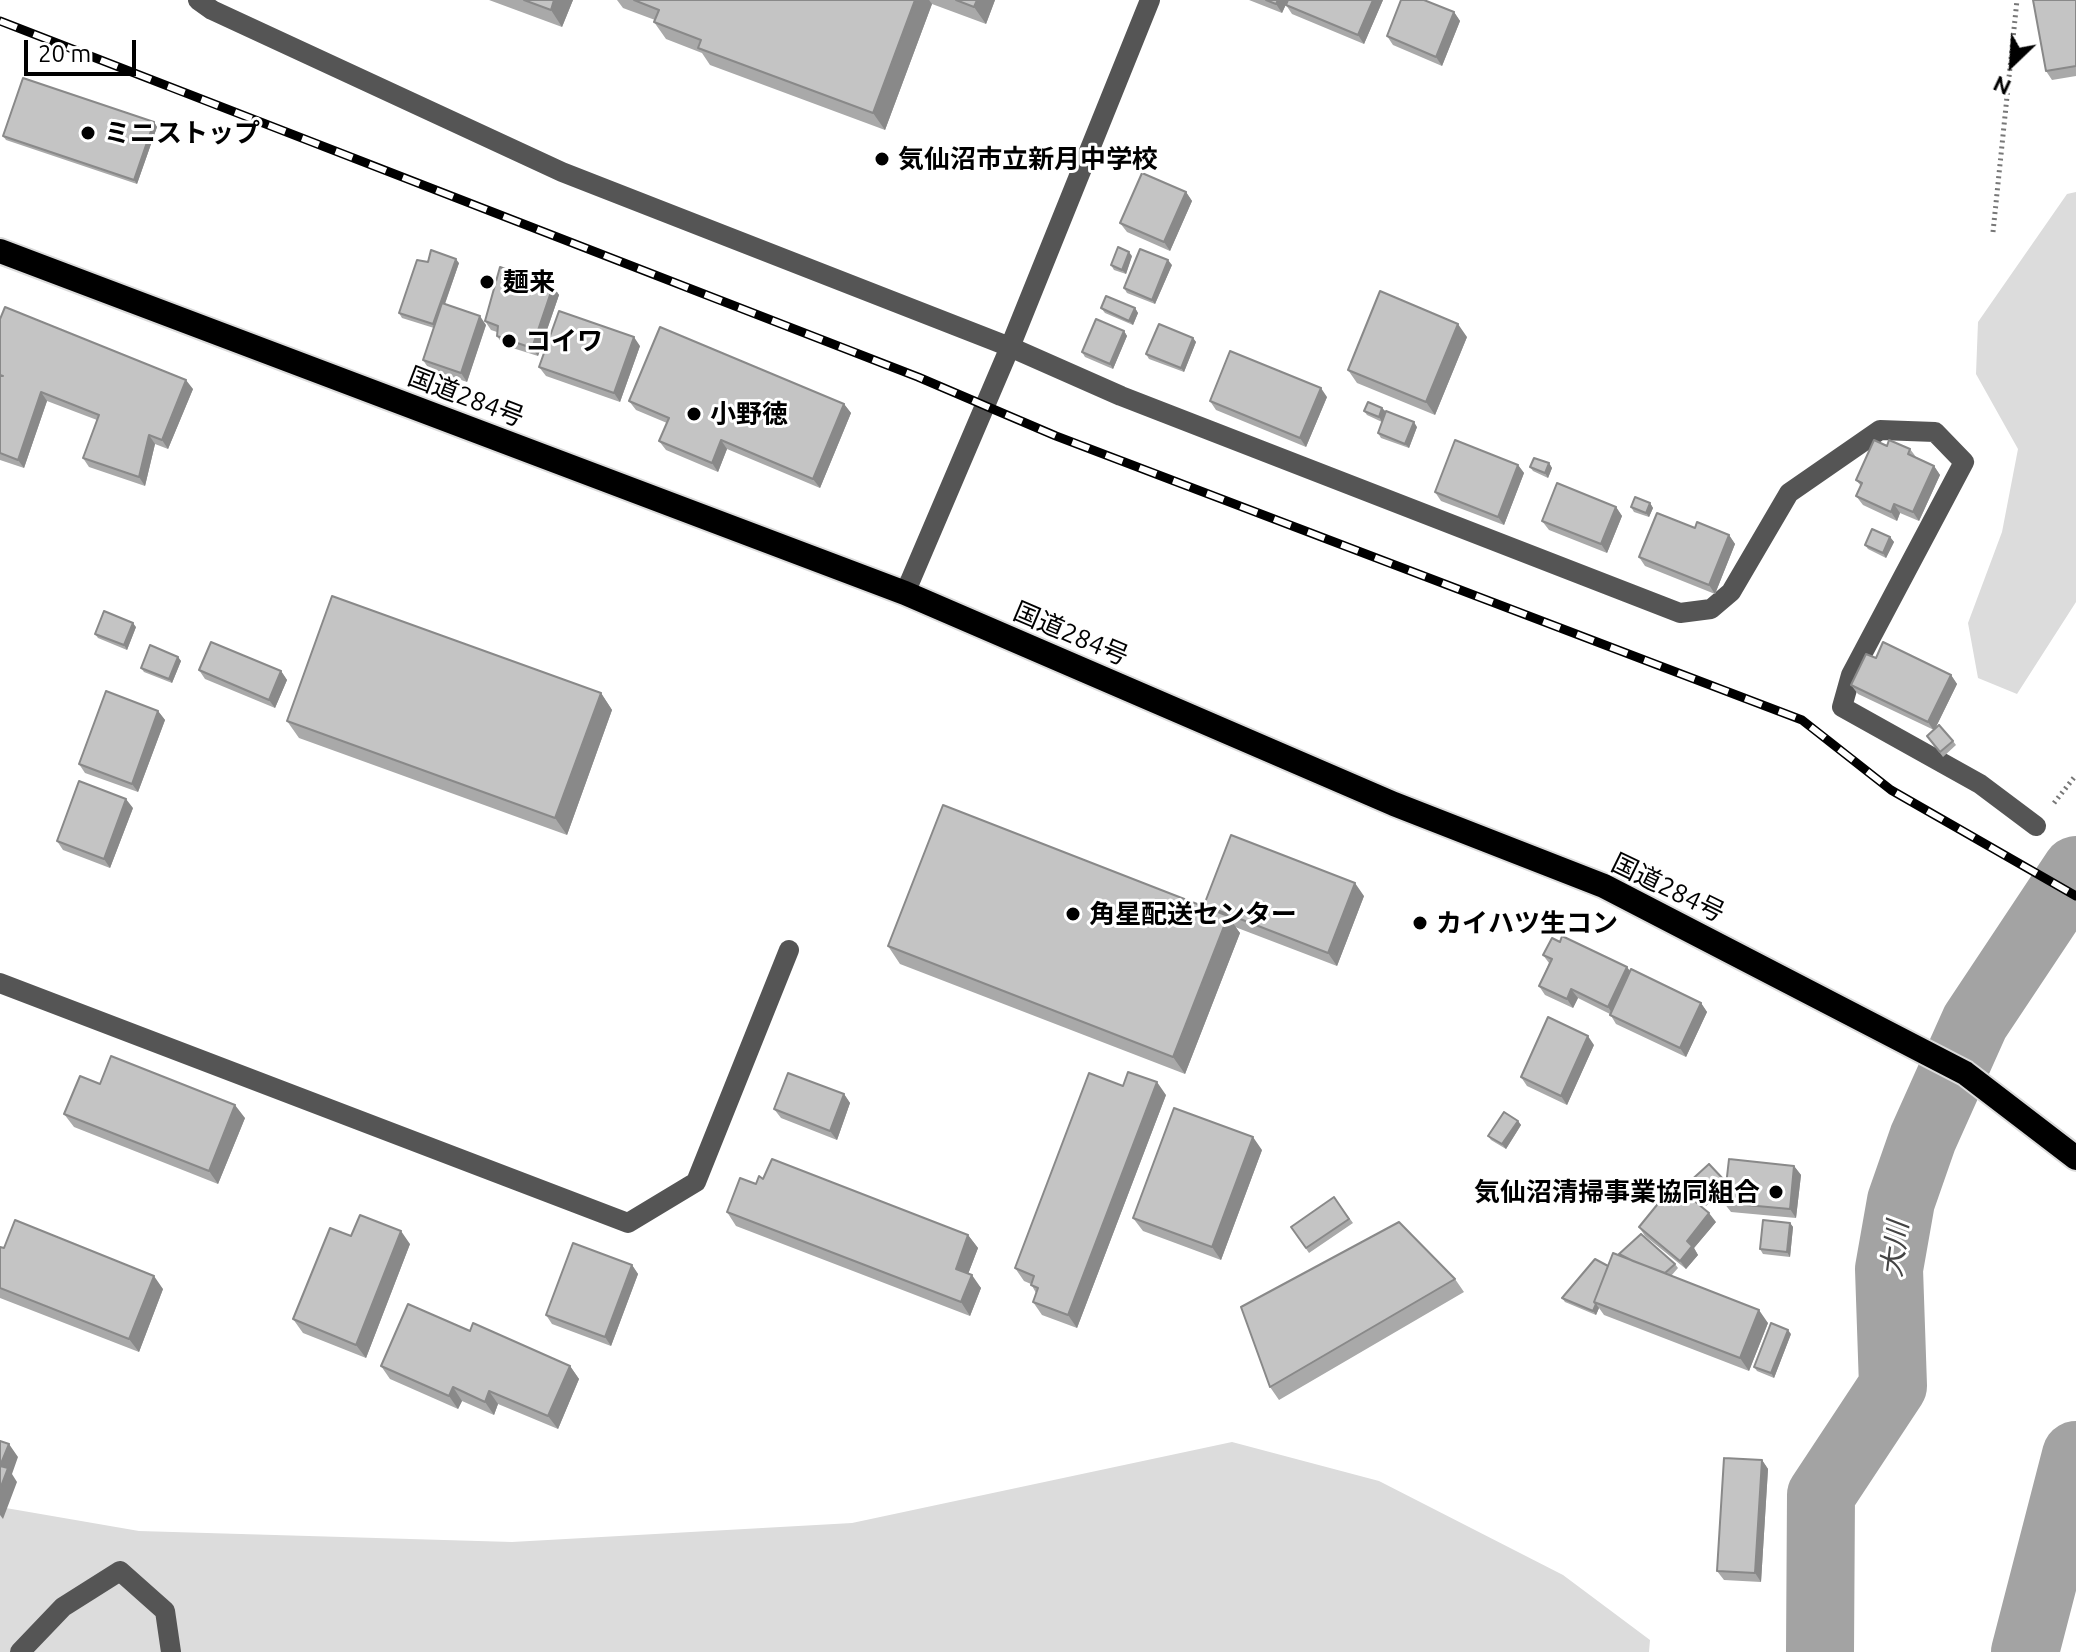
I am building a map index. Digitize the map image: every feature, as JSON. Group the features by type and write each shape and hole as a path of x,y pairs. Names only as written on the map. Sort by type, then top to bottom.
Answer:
{"highway":[{"name":"国道284号","path":"0,251 905,593 1394,804 1604,886 1872,1022 1965,1073 2076,1158"}],"street":[{"path":"198,0 212,10 562,172 1010,347 1121,396 1680,613 1711,609 1731,592 1789,493 1880,430 1935,432 1964,462 1851,675 1842,707 1980,784 2036,826"},
{"path":"905,593 1010,347 1150,0"},
{"path":"0,983 628,1223 696,1182 789,950"},
{"path":"20,1652 63,1607 120,1571 165,1611 171,1652"}],"path":[{"path":"1993,232 2017,0"},
{"path":"2036,826 2076,775"}],"shaded area":[{"path":"2076,192 2076,602 2017,694 1978,678 1968,623 2002,532 2018,449 1976,374 1978,322 2067,194"},
{"path":"1232,1442 1379,1481 1563,1575 1650,1640 1649,1652 0,1652 0,1507 139,1531 512,1542 852,1523"}],"building":[{"path":"524,0 554,0 551,10"},
{"path":"634,0 915,0 873,113 698,48 701,40 654,22 659,10"},
{"path":"956,0 977,0 974,7"},
{"path":"1288,0 1373,0 1358,35 1286,5"},
{"path":"1401,0 1424,0 1454,12 1436,57 1387,36"},
{"path":"2033,0 2076,0 2076,66 2046,71"},
{"path":"23,78 154,122 134,180 3,136"},
{"path":"1142,173 1186,192 1164,242 1120,223"},
{"path":"1118,247 1129,252 1122,270 1111,265"},
{"path":"1140,249 1168,260 1152,300 1124,288"},
{"path":"431,250 456,259 433,324 399,313 417,260 428,262"},
{"path":"500,267 553,286 532,348 497,336 498,326 485,321"},
{"path":"1380,291 1458,324 1426,402 1348,370"},
{"path":"1106,296 1135,308 1129,321 1101,308"},
{"path":"442,303 480,316 461,373 423,360"},
{"path":"5,307 186,380 162,440 149,435 139,477 83,458 99,415 41,392 18,460 0,453 0,376 3,376 0,375 0,319"},
{"path":"559,311 634,337 614,393 539,367"},
{"path":"1096,319 1124,331 1110,364 1082,352"},
{"path":"1159,324 1193,338 1181,368 1146,354"},
{"path":"660,327 844,404 813,479 721,440 712,463 659,441 669,418 629,401"},
{"path":"1230,351 1321,388 1300,438 1210,401"},
{"path":"1368,402 1382,408 1379,417 1364,411"},
{"path":"1386,411 1414,422 1405,444 1378,433"},
{"path":"1455,440 1518,465 1498,517 1435,492"},
{"path":"1874,440 1887,446 1889,440 1910,449 1908,454 1934,466 1913,512 1894,504 1891,512 1856,496 1862,483 1856,480"},
{"path":"1534,458 1549,463 1545,473 1530,467"},
{"path":"1557,483 1616,507 1601,544 1542,521"},
{"path":"1635,497 1650,503 1646,513 1631,507"},
{"path":"1657,513 1695,528 1697,522 1729,535 1709,585 1639,557"},
{"path":"1872,529 1890,537 1883,553 1865,545"},
{"path":"332,596 601,693 555,818 287,721"},
{"path":"104,611 133,623 124,645 95,634"},
{"path":"211,642 281,671 269,700 199,670"},
{"path":"1883,642 1951,675 1928,722 1851,685 1866,654 1876,658"},
{"path":"150,645 178,657 169,679 141,668"},
{"path":"106,691 158,711 132,784 79,764"},
{"path":"1939,725 1953,741 1940,752 1927,736"},
{"path":"79,781 126,799 104,859 57,841"},
{"path":"943,805 1228,916 1173,1057 888,946"},
{"path":"1231,835 1355,883 1328,953 1204,905"},
{"path":"1562,936 1627,967 1608,1007 1571,989 1567,999 1539,986 1552,959 1543,955 1552,938 1560,942"},
{"path":"1631,969 1701,1003 1680,1048 1610,1015"},
{"path":"1548,1017 1588,1036 1561,1096 1521,1077"},
{"path":"111,1056 235,1105 209,1171 64,1114 80,1076 100,1084"},
{"path":"1128,1072 1157,1082 1068,1315 1033,1302 1038,1288 1031,1285 1034,1276 1015,1268 1089,1073 1123,1086"},
{"path":"788,1073 844,1094 830,1131 774,1109"},
{"path":"1174,1108 1253,1137 1212,1247 1133,1218"},
{"path":"1504,1112 1518,1121 1502,1144 1488,1136"},
{"path":"772,1159 968,1235 956,1269 972,1275 961,1302 727,1212 740,1178 756,1184 759,1176 763,1179"},
{"path":"1729,1159 1794,1166 1790,1209 1724,1203"},
{"path":"1709,1164 1725,1181 1703,1202 1687,1184"},
{"path":"1674,1184 1709,1213 1687,1241 1692,1246 1680,1261 1639,1227"},
{"path":"1334,1197 1349,1219 1306,1248 1291,1227"},
{"path":"360,1215 401,1231 356,1345 293,1319 330,1228 351,1236"},
{"path":"15,1220 154,1276 129,1339 0,1288 0,1247 4,1248"},
{"path":"1763,1220 1790,1223 1787,1252 1760,1249"},
{"path":"1399,1222 1455,1279 1270,1387 1241,1307"},
{"path":"1641,1234 1675,1264 1665,1273 1619,1254"},
{"path":"573,1243 632,1265 605,1337 546,1315"},
{"path":"1613,1253 1759,1310 1740,1358 1594,1302"},
{"path":"1595,1259 1608,1266 1593,1311 1562,1298"},
{"path":"408,1304 470,1331 473,1323 570,1366 548,1416 489,1391 485,1402 453,1387 449,1396 381,1366"},
{"path":"1771,1323 1788,1330 1771,1373 1754,1367"},
{"path":"0,1441 9,1444 0,1466"},
{"path":"1724,1458 1762,1460 1755,1573 1717,1571"},
{"path":"0,1466 8,1468 0,1489"}],"waterway":[{"name":"大川","path":"1820,1652 1821,1495 1893,1386 1889,1269 1901,1201 1923,1138 1975,1022 2076,870"},
{"name":"大川","path":"2025,1652 2076,1455"}],"railway":[{"path":"0,21 918,377 1056,436 1802,720 1891,790 2076,896"}],"place":[{"name":"ミニストップ","path":"88,133"},
{"name":"気仙沼市立新月中学校","path":"882,159"},
{"name":"麺来","path":"487,282"},
{"name":"コイワ","path":"509,341"},
{"name":"小野徳","path":"694,414"},
{"name":"角星配送センター","path":"1073,914"},
{"name":"カイハツ生コン","path":"1420,923"},
{"name":"気仙沼清掃事業協同組合","path":"1776,1192"}]}
